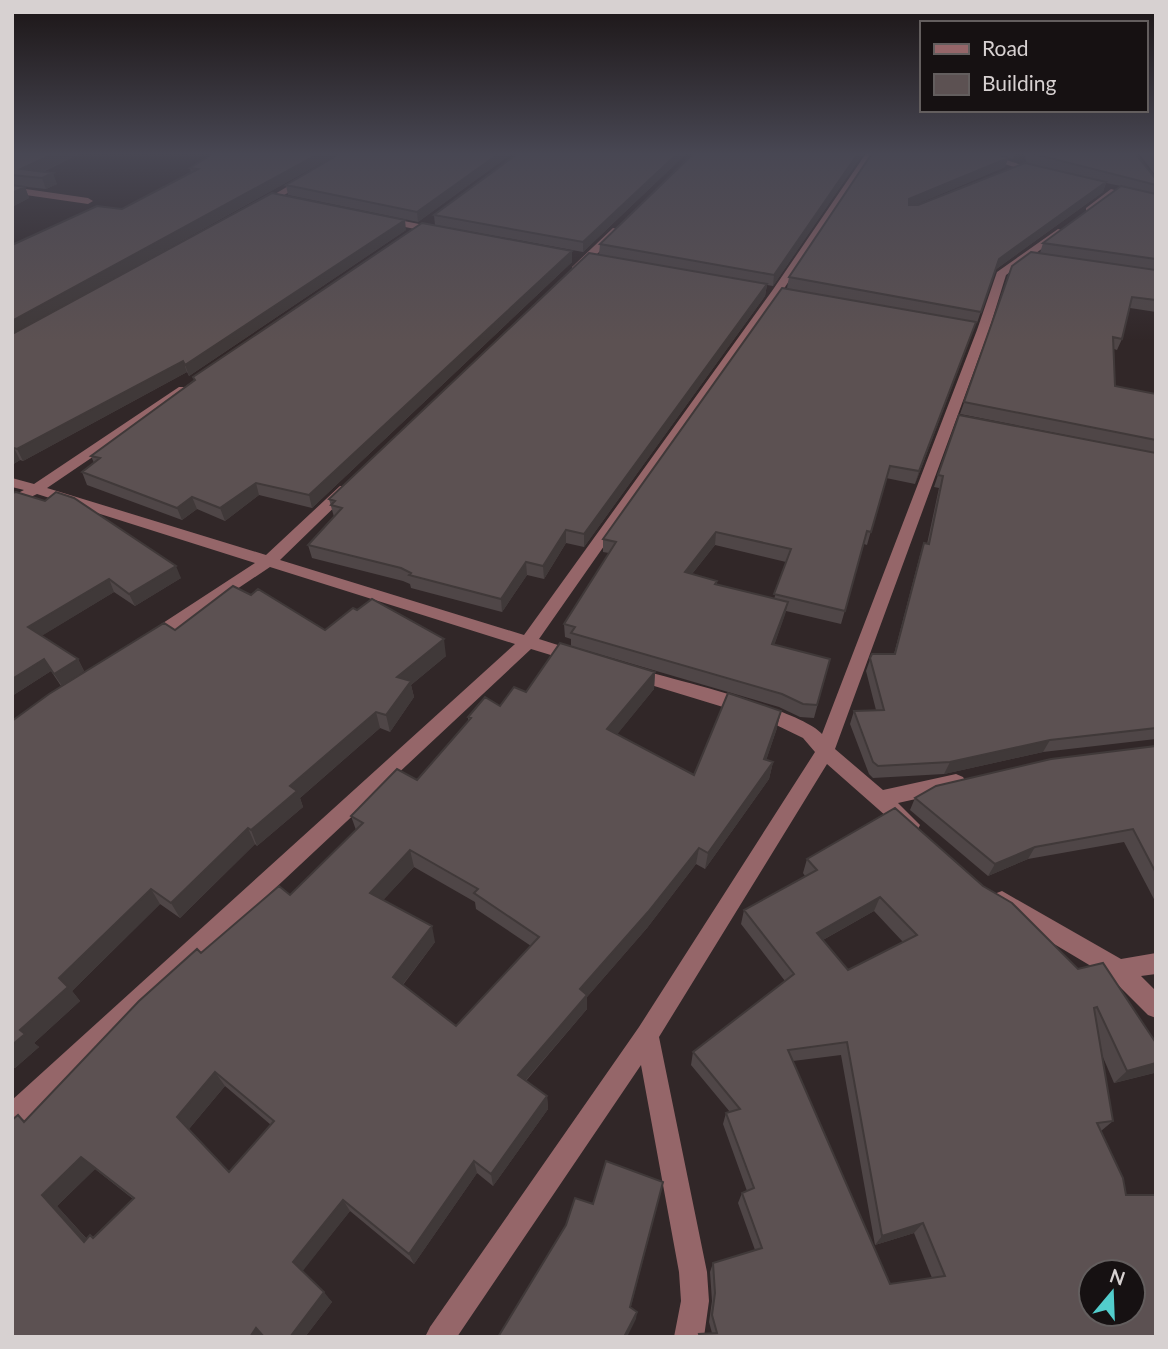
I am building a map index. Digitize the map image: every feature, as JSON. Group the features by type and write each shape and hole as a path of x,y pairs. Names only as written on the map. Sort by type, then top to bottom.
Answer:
{"street":[{"path":"12,1117 528,642 828,215"},
{"path":"439,1337 647,1035 825,751 956,421 977,329 1001,274 1034,258 1085,215"},
{"path":"368,217 426,224 447,233"},
{"path":"568,277 627,220"},
{"path":"410,236 426,224"},
{"path":"12,502 35,490 188,386"},
{"path":"136,649 270,560 356,478"},
{"path":"12,482 592,661"},
{"path":"618,669 772,715 810,733 825,751 928,841"},
{"path":"880,799 981,776"},
{"path":"985,891 1119,970 1156,1007"},
{"path":"1119,970 1156,963"},
{"path":"647,1035 693,1272 695,1301 689,1337"}],"building":[{"path":"77,215 207,215 12,321 12,245"},
{"path":"232,215 380,215 405,220 185,365 183,361 17,449 12,449 12,334"},
{"path":"434,215 612,215 583,242"},
{"path":"630,215 815,215 774,275 600,244"},
{"path":"831,215 1060,215 999,259 981,312 789,277"},
{"path":"1081,215 1156,215 1156,259 1043,243"},
{"path":"422,223 572,251 309,495 256,483 220,508 192,497 177,508 82,472 100,458 91,456 195,380 193,377"},
{"path":"1031,252 1156,270 1156,300 1132,297 1122,339 1113,337 1115,386 1156,394 1156,440 964,402 1012,266"},
{"path":"589,253 767,284 584,534 566,530 543,566 526,562 501,599 409,575 411,573 401,568 308,545 342,508 331,505 335,501 329,499"},
{"path":"782,288 976,322 919,471 890,466 871,532 867,531 845,611 774,594 791,549 716,532 685,572 717,581 715,584 788,602 772,644 830,659 817,705 803,704 782,694 571,633 575,627 564,624 616,542 603,539"},
{"path":"959,415 1156,453 1156,728 1050,740 950,762 878,766 873,762 854,711 884,710 870,658 872,654 895,654 924,543 929,544 943,476 938,475"},
{"path":"56,492 74,498 176,566 129,594 109,579 28,627 78,659 54,674 44,659 12,679 12,493 45,501"},
{"path":"233,586 251,595 258,589 325,630 353,608 357,610 372,599 444,639 397,677 411,681 386,715 376,712 290,786 297,791 251,830 248,828 171,903 151,889 59,978 68,987 20,1030 25,1034 12,1045 12,721 49,694 164,623 175,630"},
{"path":"560,643 655,672 607,729 694,775 728,693 781,711 764,759 773,762 708,853 699,848 648,912 580,989 587,995 518,1075 547,1096 491,1174 474,1161 409,1254 343,1200 293,1262 324,1292 290,1337 264,1337 256,1328 250,1337 12,1337 12,1120 18,1115 24,1122 139,1001 197,949 201,953 279,886 290,895 363,823 351,816 397,769 417,780 471,718 468,717 485,697 500,706 514,687 526,692","holes":["410,850 478,889 474,893 539,937 456,1026 393,977 432,926 370,893","215,1072 274,1121 229,1172 177,1117","81,1157 134,1198 93,1238 90,1235 84,1242 42,1195"]},
{"path":"1156,746 1156,873 1133,829 1035,847 995,864 915,798 936,786 1051,759"},
{"path":"895,808 983,886 1012,903 1078,969 1103,963 1156,1043 1156,1063 1127,1071 1097,1007 1094,1008 1113,1121 1097,1123 1123,1178 1126,1195 1156,1195 1156,1337 700,1337 699,1334 717,1333 712,1315 715,1293 713,1263 762,1248 742,1193 754,1188 726,1113 740,1109 693,1052 794,974 744,910 817,870 807,859","holes":["880,897 917,935 848,970 817,933","847,1042 882,1236 923,1223 945,1276 890,1284 788,1050"]},
{"path":"606,1161 663,1182 630,1307 637,1312 624,1337 498,1337 566,1225 575,1198 593,1204"}]}
